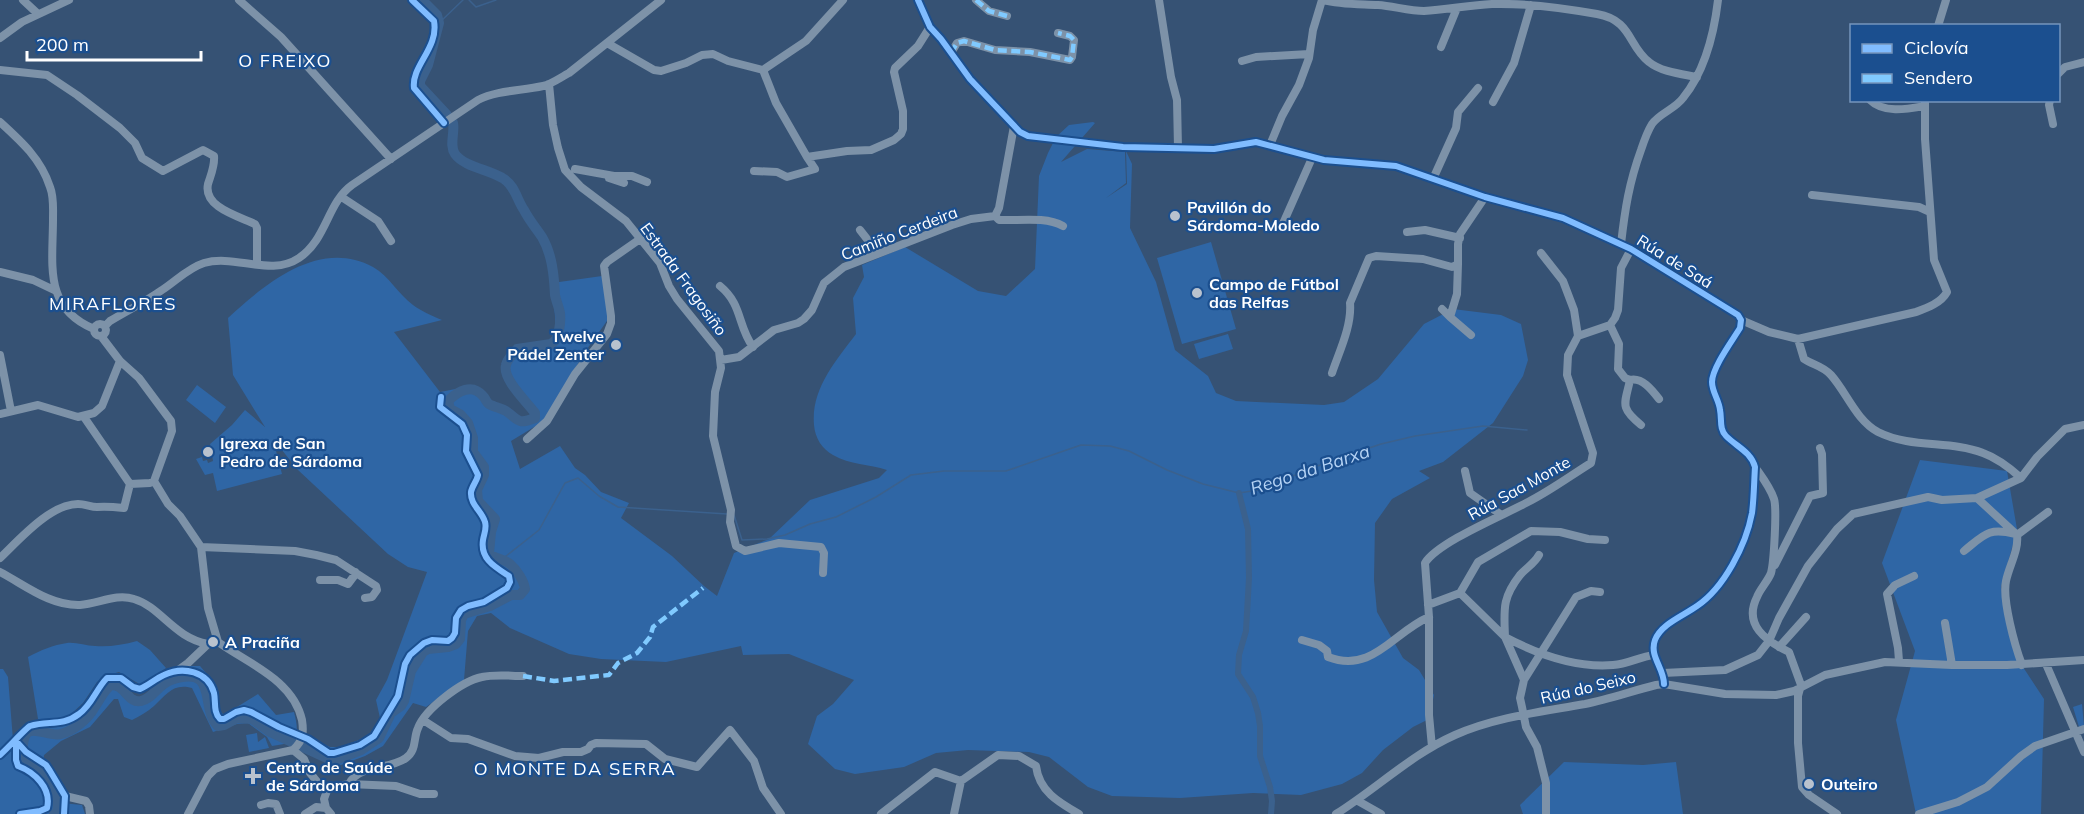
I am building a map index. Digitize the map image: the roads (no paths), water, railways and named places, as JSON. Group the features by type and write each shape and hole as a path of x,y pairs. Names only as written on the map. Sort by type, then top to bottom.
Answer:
{"street":[{"path":"23,0 38,14"},
{"path":"0,38 22,22 69,0"},
{"path":"239,0 281,37 391,159"},
{"path":"105,326 196,266 213,261 229,260 279,265 300,258 321,235 346,189 484,97 549,84 569,73 661,0"},
{"path":"607,43 654,70 686,63 702,55 713,54 763,70 806,40 843,0"},
{"path":"918,0 930,27 970,79 1014,126 999,208 995,216"},
{"path":"976,0 989,11 1007,16"},
{"path":"1158,0 1177,100 1178,148"},
{"path":"1270,145 1282,116 1299,85 1323,0 1422,11 1493,2 1600,14 1614,20 1627,30 1649,63 1697,77"},
{"path":"1621,244 1628,189 1647,133 1656,120 1682,100 1697,77 1709,48 1716,22 1718,0"},
{"path":"1939,24 1946,0"},
{"path":"1493,102 1514,63 1531,6"},
{"path":"1441,47 1457,8"},
{"path":"807,157 871,150 894,140 901,134 904,120 895,68 918,46 930,27"},
{"path":"951,53 957,43 964,41 995,50 1030,52 1070,60 1074,40 1070,36 1058,33"},
{"path":"1242,62 1256,57 1309,54"},
{"path":"2060,69 2084,62"},
{"path":"0,70 47,75 120,129 135,143 142,158 163,171 203,150 214,156 215,164 206,191 209,198 229,213 255,224 257,264"},
{"path":"754,171 777,172 787,177 815,169 776,103 763,70"},
{"name":"Estrada Fragosiño","path":"549,84 553,125 566,171 581,187 626,221 660,263 677,299 719,351 721,360 715,392 713,436 731,510 730,522 736,546 745,551 779,543 821,547 824,554 823,573"},
{"path":"1433,179 1456,128 1458,112 1478,88"},
{"path":"1872,102 1874,105 1892,109 1925,103 1925,139 1934,260 1947,292 1929,308 1798,339 1804,359 1824,368 1832,376 1860,417 1871,428 1893,438 1982,452 2008,466 2021,478"},
{"path":"2050,102 2053,123"},
{"path":"0,122 33,154 50,185 53,201 52,273 54,290 72,317 94,329 96,335 101,336 120,361 139,378 168,416 172,426 171,436 154,481 130,484"},
{"name":"Rúa de Saá","path":"1014,126 1028,136 1050,140 1123,147 1214,149 1256,142 1312,158 1396,166 1485,197 1563,218 1631,249 1733,312 1741,320 1769,332 1798,339"},
{"path":"1281,228 1312,158"},
{"path":"566,171 569,168 575,168 614,176 632,176 647,182"},
{"path":"575,168 586,175 606,177 624,183"},
{"path":"1812,195 1919,207 1930,212"},
{"path":"1450,317 1457,294 1460,238 1485,197"},
{"path":"343,198 378,221 391,241"},
{"name":"Camiño Cerdeira","path":"721,360 740,357 774,330 804,319 812,310 825,283 832,276 844,267 878,253 971,219 995,216 999,220 1046,221 1056,222 1063,226"},
{"path":"1407,232 1425,230 1460,238"},
{"path":"860,231 878,253"},
{"path":"527,439 547,421 574,374 607,334 611,316 604,266 640,239"},
{"path":"1541,253 1563,281 1574,310 1578,336 1610,325 1618,310 1621,268 1631,249"},
{"path":"1332,373 1345,334 1350,303 1368,258 1376,256 1423,260 1452,267 1458,264"},
{"path":"0,272 33,280 54,290"},
{"path":"720,286 731,294 736,303 745,333 753,347"},
{"path":"1442,309 1471,335"},
{"path":"1741,320 1740,328 1717,368 1712,383 1720,409 1722,430 1750,456 1775,500 1771,573"},
{"path":"94,329 98,324 105,326"},
{"path":"1610,325 1619,344 1618,369 1625,378 1641,381 1659,399"},
{"path":"101,336 106,332 105,326"},
{"name":"Rúa Saa Monte","path":"1432,747 1429,715 1429,617 1424,569 1427,559 1441,548 1500,514 1528,502 1593,459 1593,453 1569,387 1566,369 1568,355 1578,336"},
{"path":"0,355 11,411"},
{"path":"0,414 38,405 78,417 94,413 102,406 120,361"},
{"path":"1630,380 1624,402 1628,411 1641,425"},
{"path":"0,558 25,533 56,510 78,504 124,508 130,484 84,417"},
{"path":"1663,673 1725,670 1758,655 1769,641 1808,566 1837,529 1853,514 1928,496 1942,500 1977,498 2021,478 2037,457 2065,429 2084,425"},
{"path":"1820,448 1823,493 1810,496 1771,573 1755,599 1752,615 1753,623 1769,641 1789,652 1800,681 1798,743 1802,787 1809,795 1837,814"},
{"path":"1664,684 1663,673 1653,648 1659,632 1706,600 1728,573 1752,515 1755,467"},
{"path":"1465,471 1470,493 1500,514"},
{"path":"154,481 168,504 180,516 201,547 208,608 218,642 253,663 288,692 298,707 304,731 295,749 215,769 208,776 188,814"},
{"path":"1977,498 2017,535 2017,544 2005,584 2010,617 2022,665"},
{"path":"1964,551 1985,534 1998,532 2017,535 2048,512"},
{"path":"1428,605 1460,593 1478,562 1531,531 1560,532 1588,539 1605,540"},
{"path":"201,547 295,551 336,560 376,586 377,590 372,597 365,598"},
{"path":"1524,680 1505,637 1505,598 1521,573 1535,562 1539,555"},
{"path":"0,572 34,592 68,604 81,604 110,598 134,599 144,603 187,637 208,645"},
{"path":"320,580 338,580 348,584 351,583 355,572"},
{"path":"1899,661 1897,639 1887,594 1895,585 1914,576"},
{"path":"1546,814 1546,783 1537,747 1526,727 1520,698 1524,680 1576,597 1591,591 1600,592"},
{"path":"1460,593 1505,637 1541,653 1592,665 1631,663 1654,655"},
{"path":"1302,640 1319,645 1327,651 1328,657 1340,662 1348,662 1376,654 1409,627 1429,617"},
{"path":"1779,647 1806,617"},
{"path":"1945,623 1952,665"},
{"path":"0,755 13,745 28,727 45,723 61,724 79,714 108,678 121,678 140,689 183,667 208,645 218,642"},
{"name":"Rúa do Seixo","path":"1336,814 1358,801 1432,747 1456,734 1524,714 1587,703 1664,684 1746,695 1786,694 1825,675 1875,663 1899,661 1952,665 2022,665 2084,660"},
{"path":"2046,664 2080,730 2084,752"},
{"path":"349,784 363,772 403,760 410,755 417,731 430,710 463,684 480,677 524,676"},
{"path":"423,720 451,738 468,739 515,756 539,758 563,752 581,752 596,743 646,744 665,759 697,767 728,731 733,731 754,761 763,788 781,814"},
{"path":"1919,814 1958,802 1987,787 2035,746 2080,730"},
{"path":"295,749 304,759 314,780 327,788 349,784 396,786 420,794 434,794"},
{"path":"954,814 961,781 998,755 1019,756 1036,766 1037,777 1046,792 1079,814"},
{"path":"881,814 935,772 961,781"},
{"path":"327,788 324,799 329,811"},
{"path":"64,796 86,801 90,814"},
{"path":"1358,801 1381,814"},
{"path":"261,805 276,804 280,814"},
{"path":"305,814 316,807 329,811"}],"waterway":[{"path":"422,0 437,15 439,23 420,86 447,115"},
{"path":"439,23 463,0"},
{"path":"469,0 476,7 496,0"},
{"path":"54,814 57,813 58,808 49,781 41,771 23,760 25,738 31,731 57,735 75,727 88,716 111,685 120,688 133,700 141,701 171,680 196,678 206,690 210,709 218,726 237,718 252,719 270,732 331,760 338,759 361,750 379,738 391,713 404,701 411,671 423,652 456,644 460,639 461,620 464,614 490,606 511,595 520,595 525,589 522,579 513,566 489,553 495,519 478,501 477,490 484,475 484,467 473,452 473,438 468,423 461,415 450,409 448,401 456,394 470,389 479,392 489,404 521,421 535,418 535,413 511,383 506,365 517,349 551,344 556,340 560,327 560,313 550,258 542,237 508,182 465,162 455,154 452,147 453,123"},
{"name":"Rego da Barxa","path":"734,515 742,540 767,539 836,517 876,497 911,475 944,471 1006,471 1081,445 1110,446 1129,451 1167,470 1203,484 1239,493 1258,490 1325,463 1381,444 1415,436 1483,426 1527,430"},
{"name":"Rego da Barxa","path":"501,560 539,530 565,483 578,478 599,496 618,507 727,514"},
{"path":"1239,493 1248,529 1249,578 1246,631 1239,655 1238,674 1253,697 1258,713 1260,756 1270,787 1271,814"}],"place":[{"name":"Pavillón do Sárdoma-Moledo","path":"1175,216"},
{"name":"Campo de Fútbol das Relfas","path":"1197,293"},
{"name":"Twelve Pádel Zenter","path":"616,345"},
{"name":"Igrexa de San Pedro de Sárdoma","path":"208,452"},
{"name":"A Praciña","path":"213,642"},
{"name":"Centro de Saúde de Sárdoma","path":"253,776"},
{"name":"Outeiro","path":"1809,784"}],"district":[{"name":"O FREIXO","path":"285,61"},
{"name":"MIRAFLORES","path":"113,304"},
{"name":"O MONTE DA SERRA","path":"575,769"}]}
